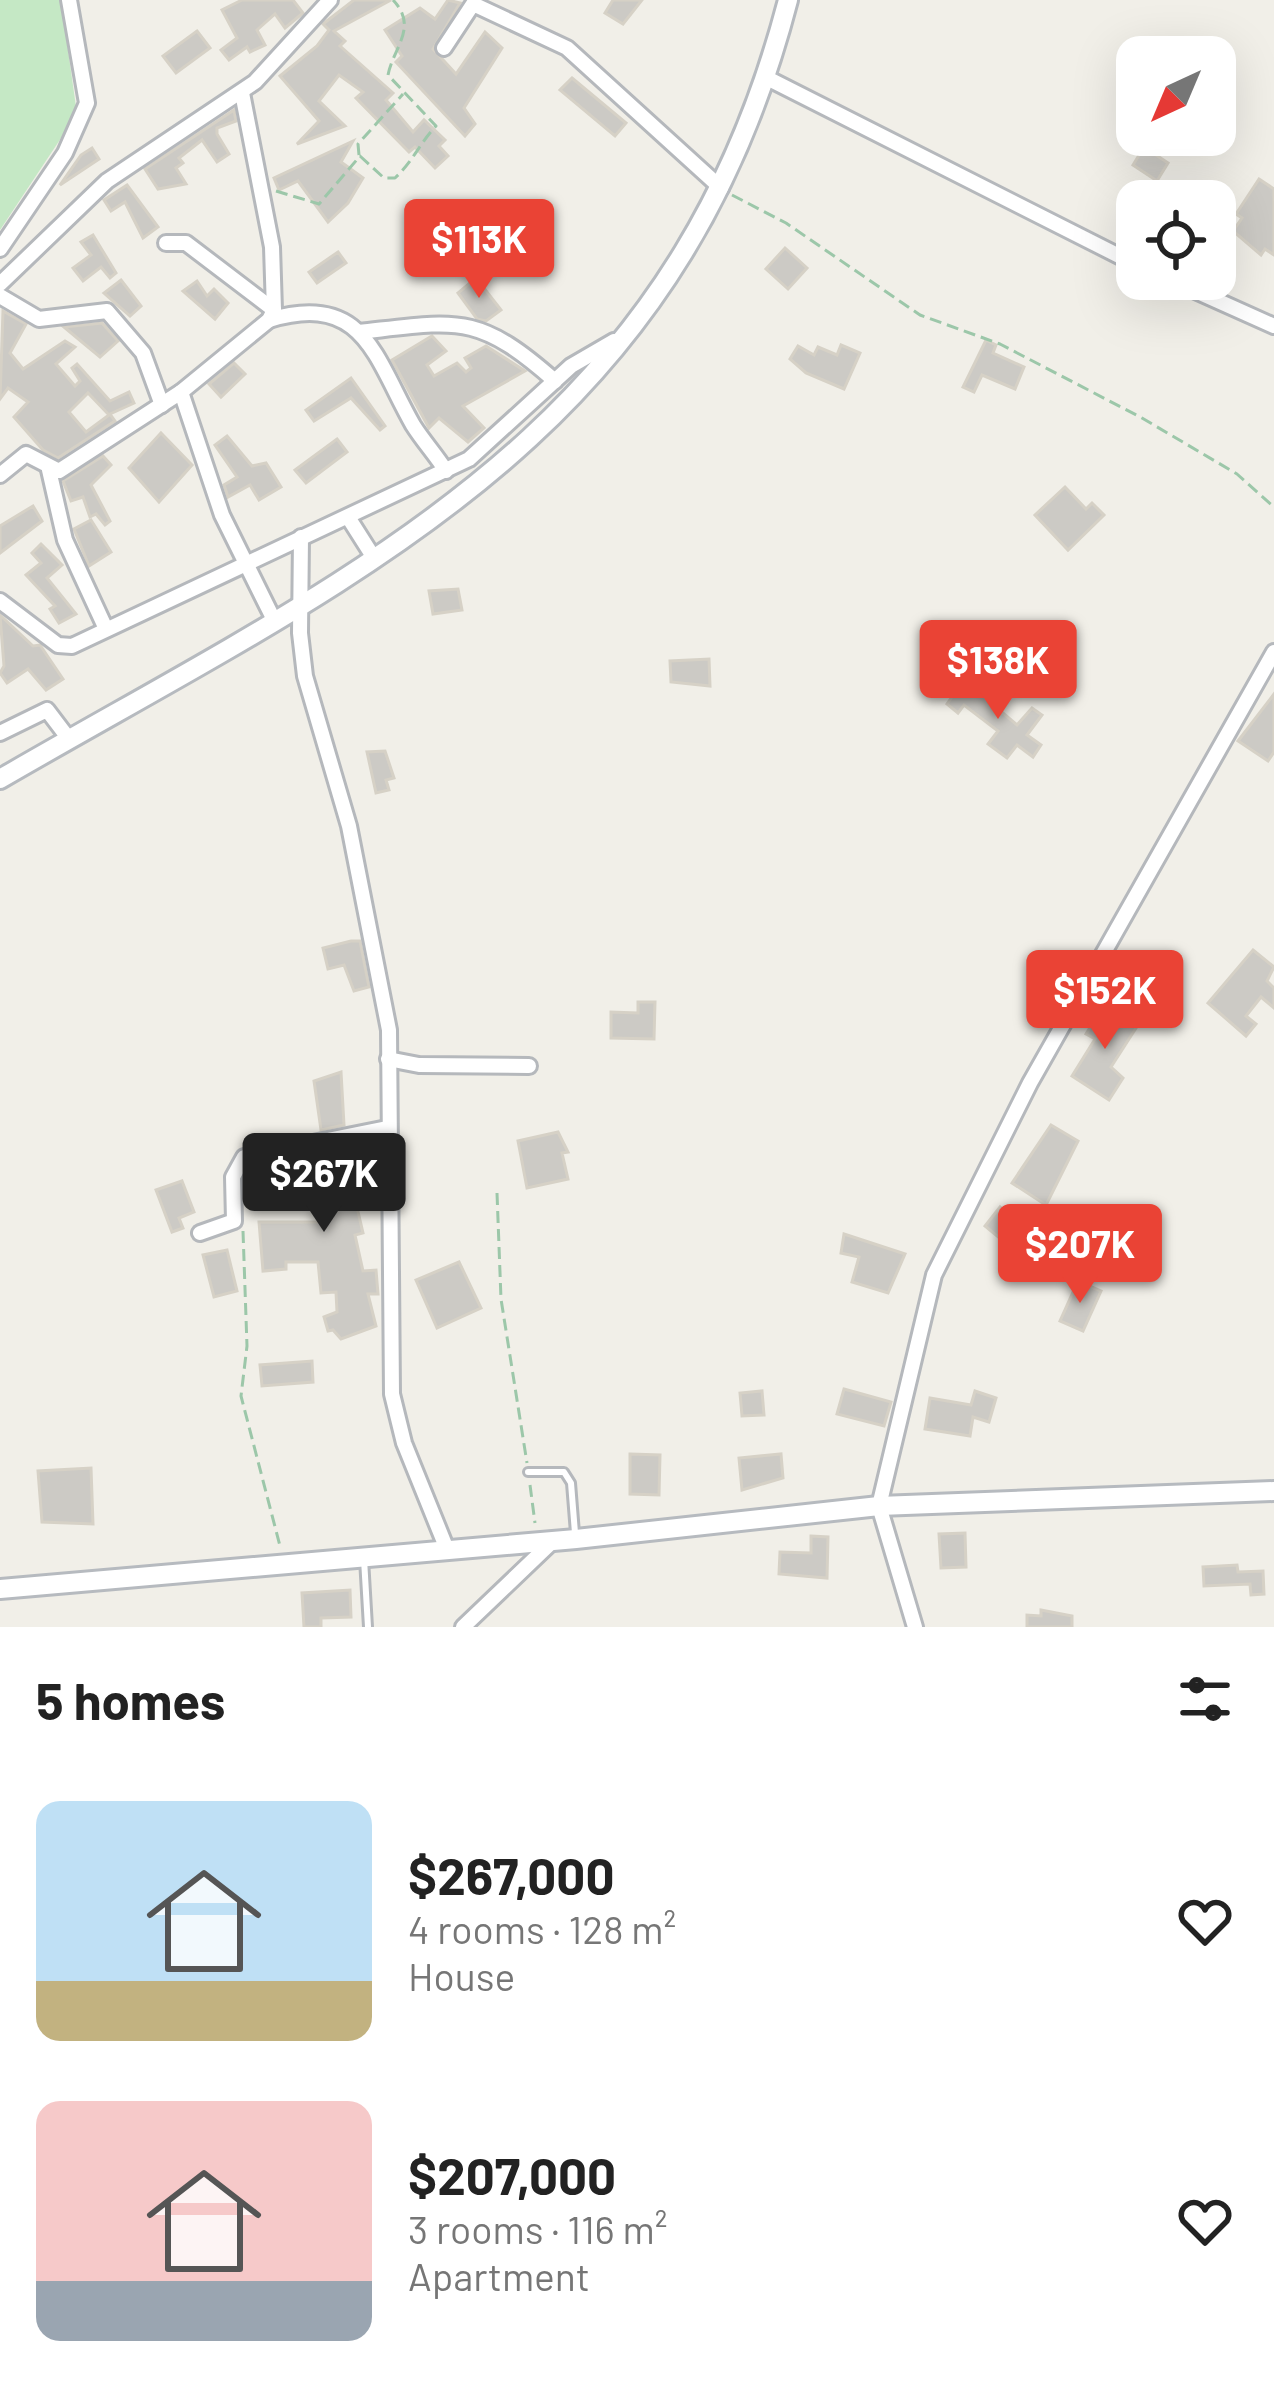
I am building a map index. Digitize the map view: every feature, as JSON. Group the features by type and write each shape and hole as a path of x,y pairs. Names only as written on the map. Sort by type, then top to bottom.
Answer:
{"street":[{"path":"0,249 65,153 87,103 69,0"},
{"path":"0,284 106,181 242,93 330,0"},
{"path":"0,779 374,558 455,504 532,440 630,333 721,188 767,78 788,0"},
{"path":"444,48 473,4 567,48 721,188"},
{"path":"767,78 1116,254"},
{"path":"242,93 272,248 272,315"},
{"path":"166,242 186,243 272,315"},
{"path":"0,296 39,319 72,320 96,309 106,311 143,353 163,405"},
{"path":"1215,300 1274,326"},
{"path":"0,475 26,454 49,470 59,471 181,392 272,315 302,310 332,313 359,332 446,471"},
{"path":"359,332 456,323 486,329 510,341 555,381"},
{"path":"0,601 64,647 446,471 506,430 588,353 630,333"},
{"path":"181,392 242,563 273,619"},
{"path":"49,470 65,540 106,628"},
{"path":"348,517 374,558"},
{"path":"301,537 300,633 305,676 349,826 376,952 388,1059 392,1394 404,1443 446,1547"},
{"path":"915,1627 880,1506 934,1275 956,1223 1274,652"},
{"path":"0,733 47,710 69,739"},
{"path":"388,1059 418,1065 529,1066"},
{"path":"200,1233 234,1222 232,1178 244,1157 387,1128"},
{"path":"0,1588 545,1542 880,1506 1274,1491"},
{"path":"463,1627 545,1542"}],"lane":[{"path":"528,1472 564,1472 571,1483 576,1539"},
{"path":"364,1556 368,1627"}],"path":[{"path":"393,0 403,10 406,34 387,70 436,126 421,140 418,157 395,178 384,178 360,156 358,144 405,91"},
{"path":"260,186 319,204 360,156"},
{"path":"721,188 786,223 920,316 1051,368 1237,475 1274,507"},
{"path":"497,1192 502,1299 528,1472 545,1542"},
{"path":"234,1222 243,1230 246,1252 241,1396 284,1565"}],"green space":[{"path":"0,0 61,0 77,114 0,230"}],"building":[{"path":"242,0 293,0 303,13 285,28 275,14 257,30 265,45 250,52 247,47 229,60 221,50 237,38 222,10"},
{"path":"354,0 391,0 334,31 345,41 340,46 393,93 386,100 413,132 424,120 445,140 439,146 448,156 435,168 415,147 409,152 356,98 363,92 339,75 319,101 345,126 297,144 319,121 280,76 317,46 329,30 323,24"},
{"path":"448,0 460,3 433,49 456,74 485,32 502,48 464,108 475,124 465,136 396,62 402,56 385,30 420,8 435,19"},
{"path":"613,0 642,0 623,24 605,13"},
{"path":"197,31 210,48 176,73 163,56"},
{"path":"572,78 626,123 615,136 560,90"},
{"path":"234,110 236,121 217,128 229,154 217,162 202,140 179,158 183,163 176,168 186,184 158,189 145,169"},
{"path":"353,141 341,162 363,178 348,203 328,222 298,181 279,190 274,178"},
{"path":"92,148 99,159 60,185 81,155"},
{"path":"1138,156 1158,156 1168,163 1158,180 1133,165"},
{"path":"1259,179 1274,189 1274,255 1265,249 1261,255 1236,234 1242,218 1236,214"},
{"path":"127,185 158,227 143,238 125,202 111,211 104,200"},
{"path":"93,235 116,273 110,278 101,267 83,281 73,268 91,255 81,242"},
{"path":"785,248 807,268 788,289 766,269"},
{"path":"338,252 346,263 317,283 309,272"},
{"path":"476,278 501,310 486,321 477,319 458,293"},
{"path":"121,280 141,306 130,316 104,293"},
{"path":"197,281 207,296 214,289 228,303 215,319 183,291"},
{"path":"3,311 26,324 10,353 23,369 65,341 75,347 56,364 75,386 80,381 72,368 77,364 110,401 129,392 134,403 110,414 115,421 58,458 43,450 14,417 28,402 8,388 0,399","holes":["88,393 109,415 86,432 69,412"]},
{"path":"102,323 118,341 100,357 64,327"},
{"path":"432,336 446,351 427,365 434,376 457,363 466,372 471,368 465,358 486,346 525,371 463,406 484,428 468,442 439,418 429,428 392,360"},
{"path":"986,340 996,345 993,353 1024,367 1015,389 982,375 974,392 963,387"},
{"path":"841,345 860,353 844,389 806,373 790,359 798,346 814,355 818,347 837,355"},
{"path":"234,363 245,374 221,397 209,384"},
{"path":"351,378 385,426 380,430 351,398 314,421 306,410"},
{"path":"161,433 192,465 159,502 129,468"},
{"path":"227,436 252,466 266,463 281,487 259,500 250,485 228,497 224,485 237,477 215,445"},
{"path":"337,439 347,452 306,483 295,470"},
{"path":"103,456 111,465 91,485 110,521 105,525 96,514 90,517 83,497 71,501 63,481"},
{"path":"1065,487 1086,509 1092,503 1104,515 1068,550 1035,515"},
{"path":"33,506 42,521 0,553 0,526"},
{"path":"91,520 111,552 89,566 74,529"},
{"path":"41,544 62,565 47,578 76,614 59,623 50,609 55,606 26,575 41,563 32,553"},
{"path":"458,589 462,610 433,614 429,591"},
{"path":"0,615 33,646 40,645 63,679 46,690 28,669 7,683 0,673 4,666"},
{"path":"709,659 710,686 671,682 670,661"},
{"path":"964,680 1017,725 1032,708 1042,715 1027,735 1041,745 1033,757 1017,745 1007,758 988,744 998,731 964,705 958,713 947,704"},
{"path":"1274,694 1274,752 1268,761 1238,741"},
{"path":"385,751 394,778 386,780 389,790 376,793 367,752"},
{"path":"360,941 369,987 354,991 344,965 328,969 323,948"},
{"path":"1253,950 1274,967 1267,981 1274,988 1274,1008 1261,997 1246,1016 1256,1024 1246,1036 1208,1003"},
{"path":"638,1002 655,1002 654,1039 611,1038 611,1012 638,1013"},
{"path":"1105,1004 1138,1025 1111,1067 1123,1078 1109,1100 1072,1076 1095,1039 1086,1034"},
{"path":"341,1072 344,1125 321,1130 314,1081"},
{"path":"1051,1125 1078,1141 1046,1205 1012,1183"},
{"path":"558,1132 568,1152 562,1153 568,1179 527,1188 518,1141"},
{"path":"364,1144 367,1158 357,1160 359,1186 352,1186 363,1233 355,1235 363,1271 376,1270 378,1294 368,1294 376,1326 341,1339 328,1331 324,1317 337,1312 336,1292 321,1293 318,1262 286,1262 286,1269 263,1271 259,1222 324,1222 320,1190 259,1203 253,1178 317,1164 315,1154"},
{"path":"182,1181 194,1212 179,1218 183,1228 172,1232 156,1190"},
{"path":"1000,1207 1029,1232 1014,1250 985,1226"},
{"path":"844,1234 905,1254 888,1293 852,1282 859,1257 841,1253"},
{"path":"227,1250 237,1291 214,1297 203,1255"},
{"path":"459,1262 481,1308 437,1328 416,1280"},
{"path":"1078,1281 1101,1291 1083,1331 1060,1321"},
{"path":"312,1361 313,1382 262,1386 260,1365"},
{"path":"844,1389 891,1402 884,1426 837,1414"},
{"path":"762,1391 764,1415 742,1416 740,1393"},
{"path":"975,1391 996,1398 989,1422 973,1417 970,1436 925,1429 930,1398 971,1405"},
{"path":"630,1454 660,1455 659,1495 630,1494"},
{"path":"781,1454 783,1478 742,1490 739,1458"},
{"path":"91,1468 93,1524 42,1522 38,1471"},
{"path":"965,1533 966,1567 941,1568 939,1534"},
{"path":"811,1536 828,1537 827,1578 779,1574 780,1552 811,1553"},
{"path":"1237,1565 1238,1572 1263,1571 1264,1594 1251,1595 1250,1584 1204,1586 1203,1567"},
{"path":"350,1590 351,1617 321,1618 321,1627 304,1627 302,1593"},
{"path":"1041,1610 1072,1616 1072,1627 1027,1627 1027,1615 1041,1616"}]}
